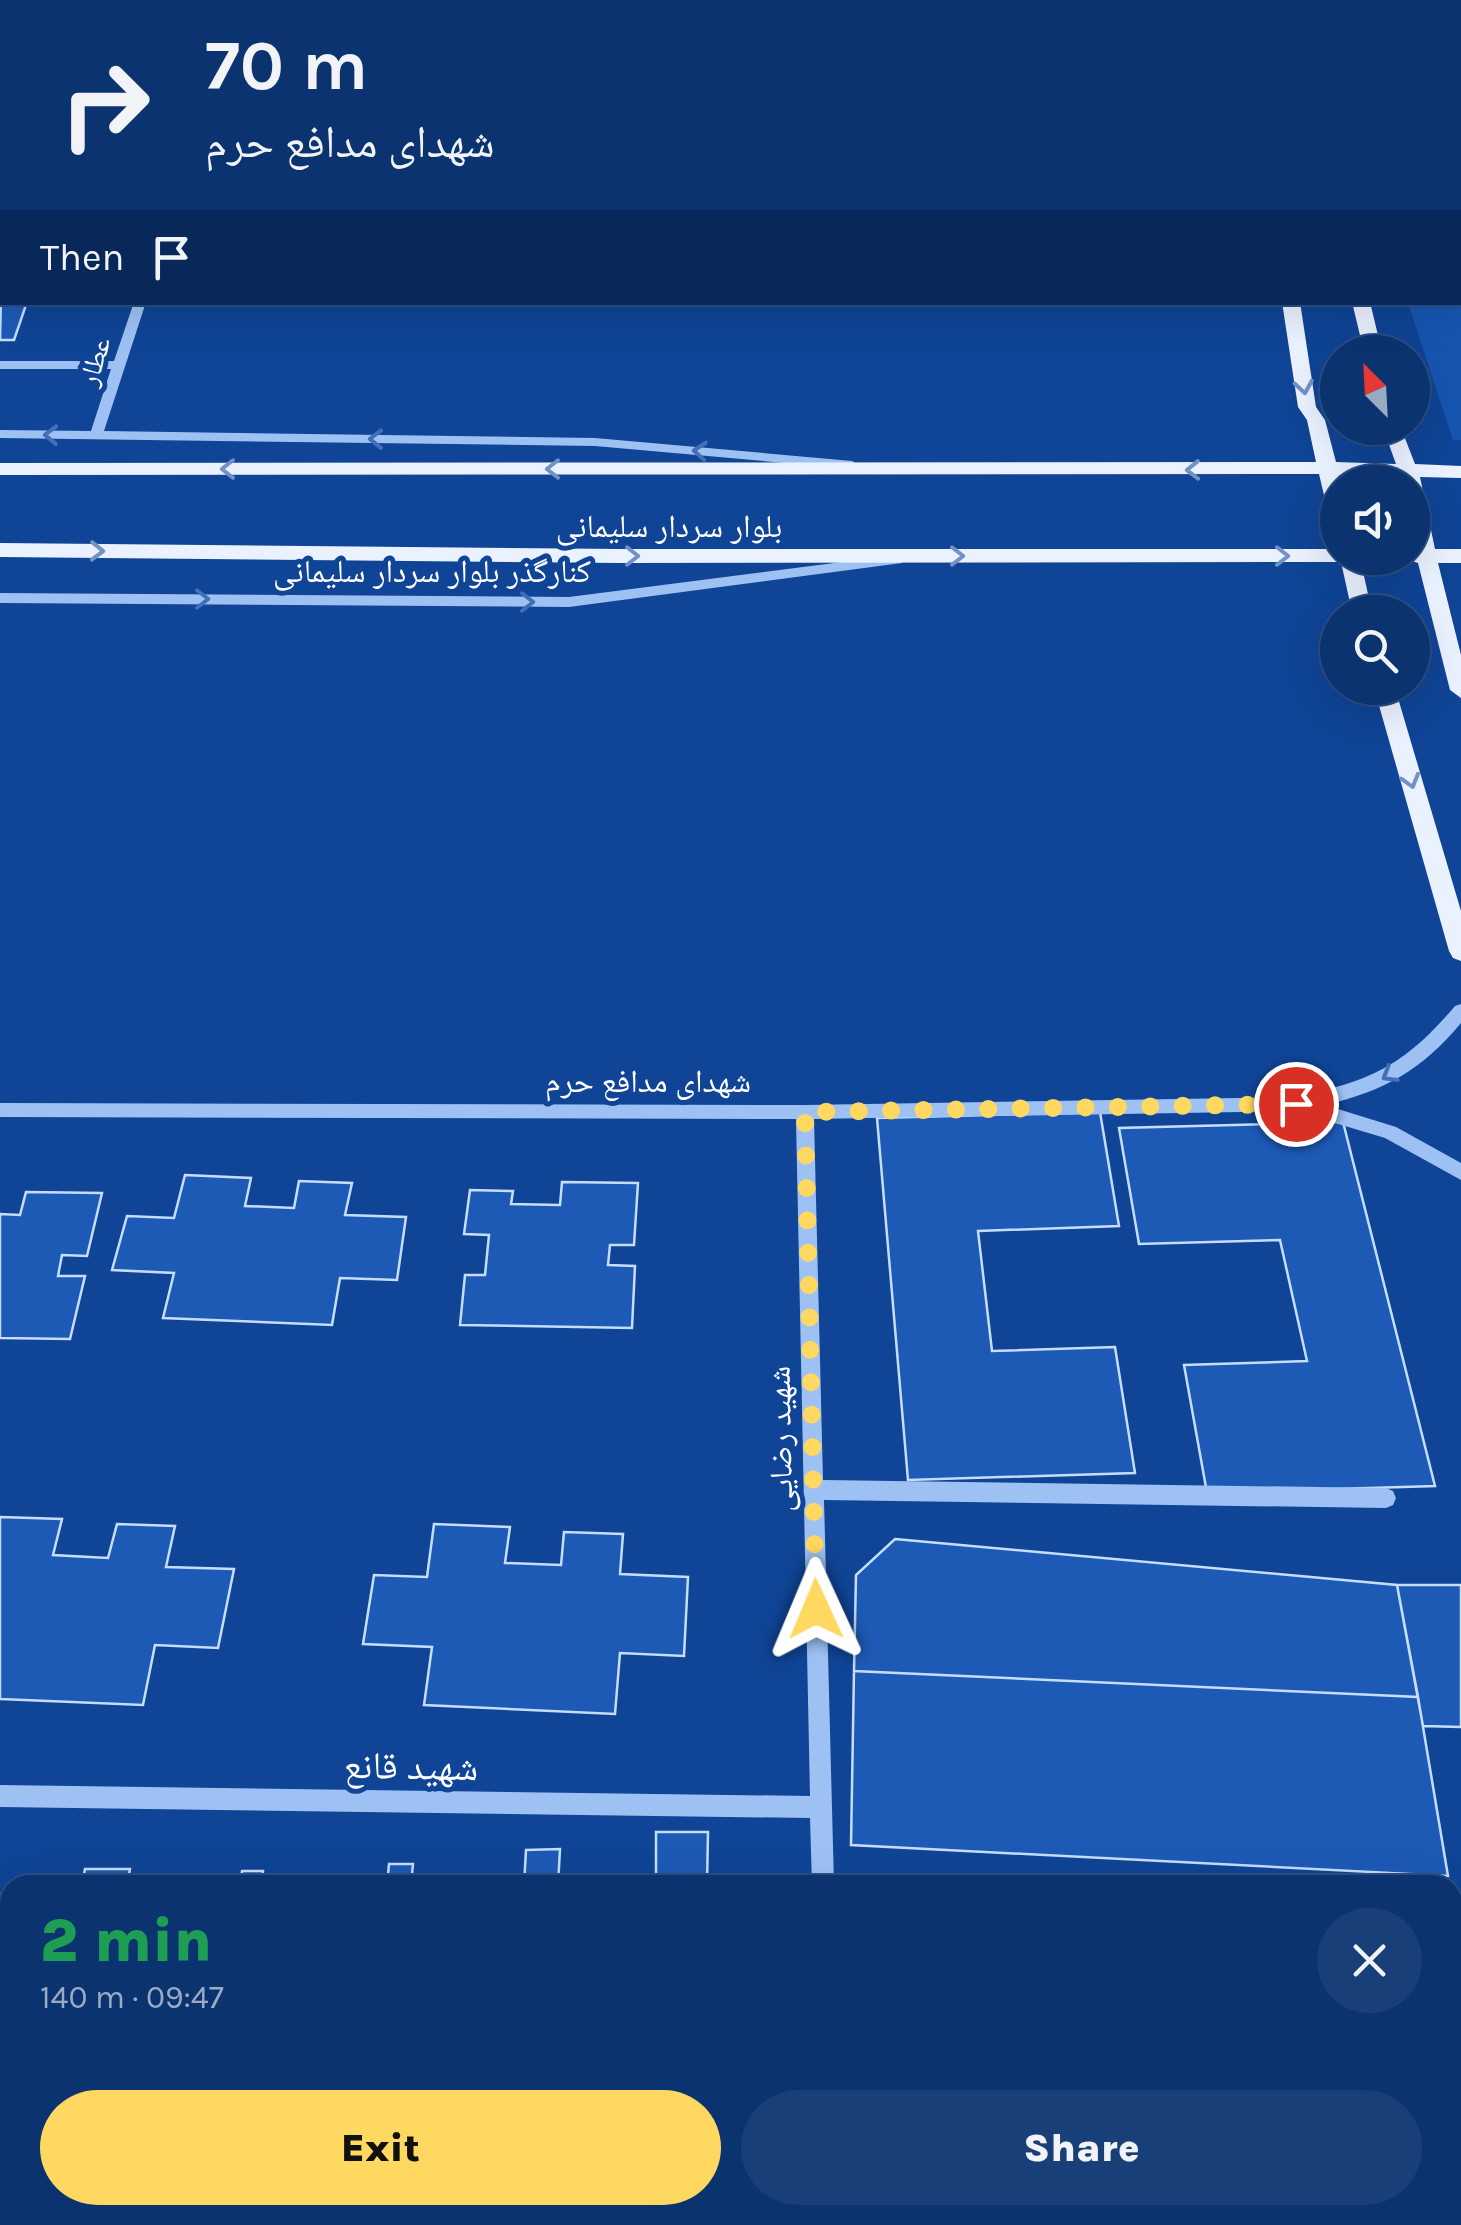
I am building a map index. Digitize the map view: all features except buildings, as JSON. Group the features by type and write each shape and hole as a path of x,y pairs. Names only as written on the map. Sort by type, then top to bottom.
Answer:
{"main road":[{"path":"1291,305 1307,407 1316,420 1324,465"},
{"path":"1363,305 1369,335"},
{"name":"بلوار سردار سلیمانی","path":"0,469 1320,468"},
{"name":"بلوار سردار سلیمانی","path":"1430,476 1461,472"},
{"name":"بلوار سردار سلیمانی","path":"0,550 1320,556"},
{"path":"1430,556 1461,556"},
{"path":"1426,575 1461,690"},
{"path":"1389,705 1461,951"}],"street":[{"name":"عطار","path":"96,435 139,305"},
{"path":"0,365 119,365"},
{"path":"0,434 595,442 902,469"},
{"name":"کنارگذر بلوار سردار سلیمانی","path":"0,598 570,602 922,556"},
{"path":"1296,1104 1362,1092 1430,1050 1461,1011"},
{"path":"1296,1104 1390,1132 1461,1172"},
{"name":"شهدای مدافع حرم","path":"0,1110 805,1112 1296,1104"},
{"name":"شهید رضایی","path":"805,1112 822,1875"},
{"path":"814,1490 1386,1498"},
{"name":"شهید قانع","path":"0,1796 821,1807"}],"shaded area":[{"path":"1409,305 1461,305 1461,440 1453,440 1430,370 1430,335 1419,335"}],"route":[{"path":"816,1609 805,1112 1296,1104"}]}
